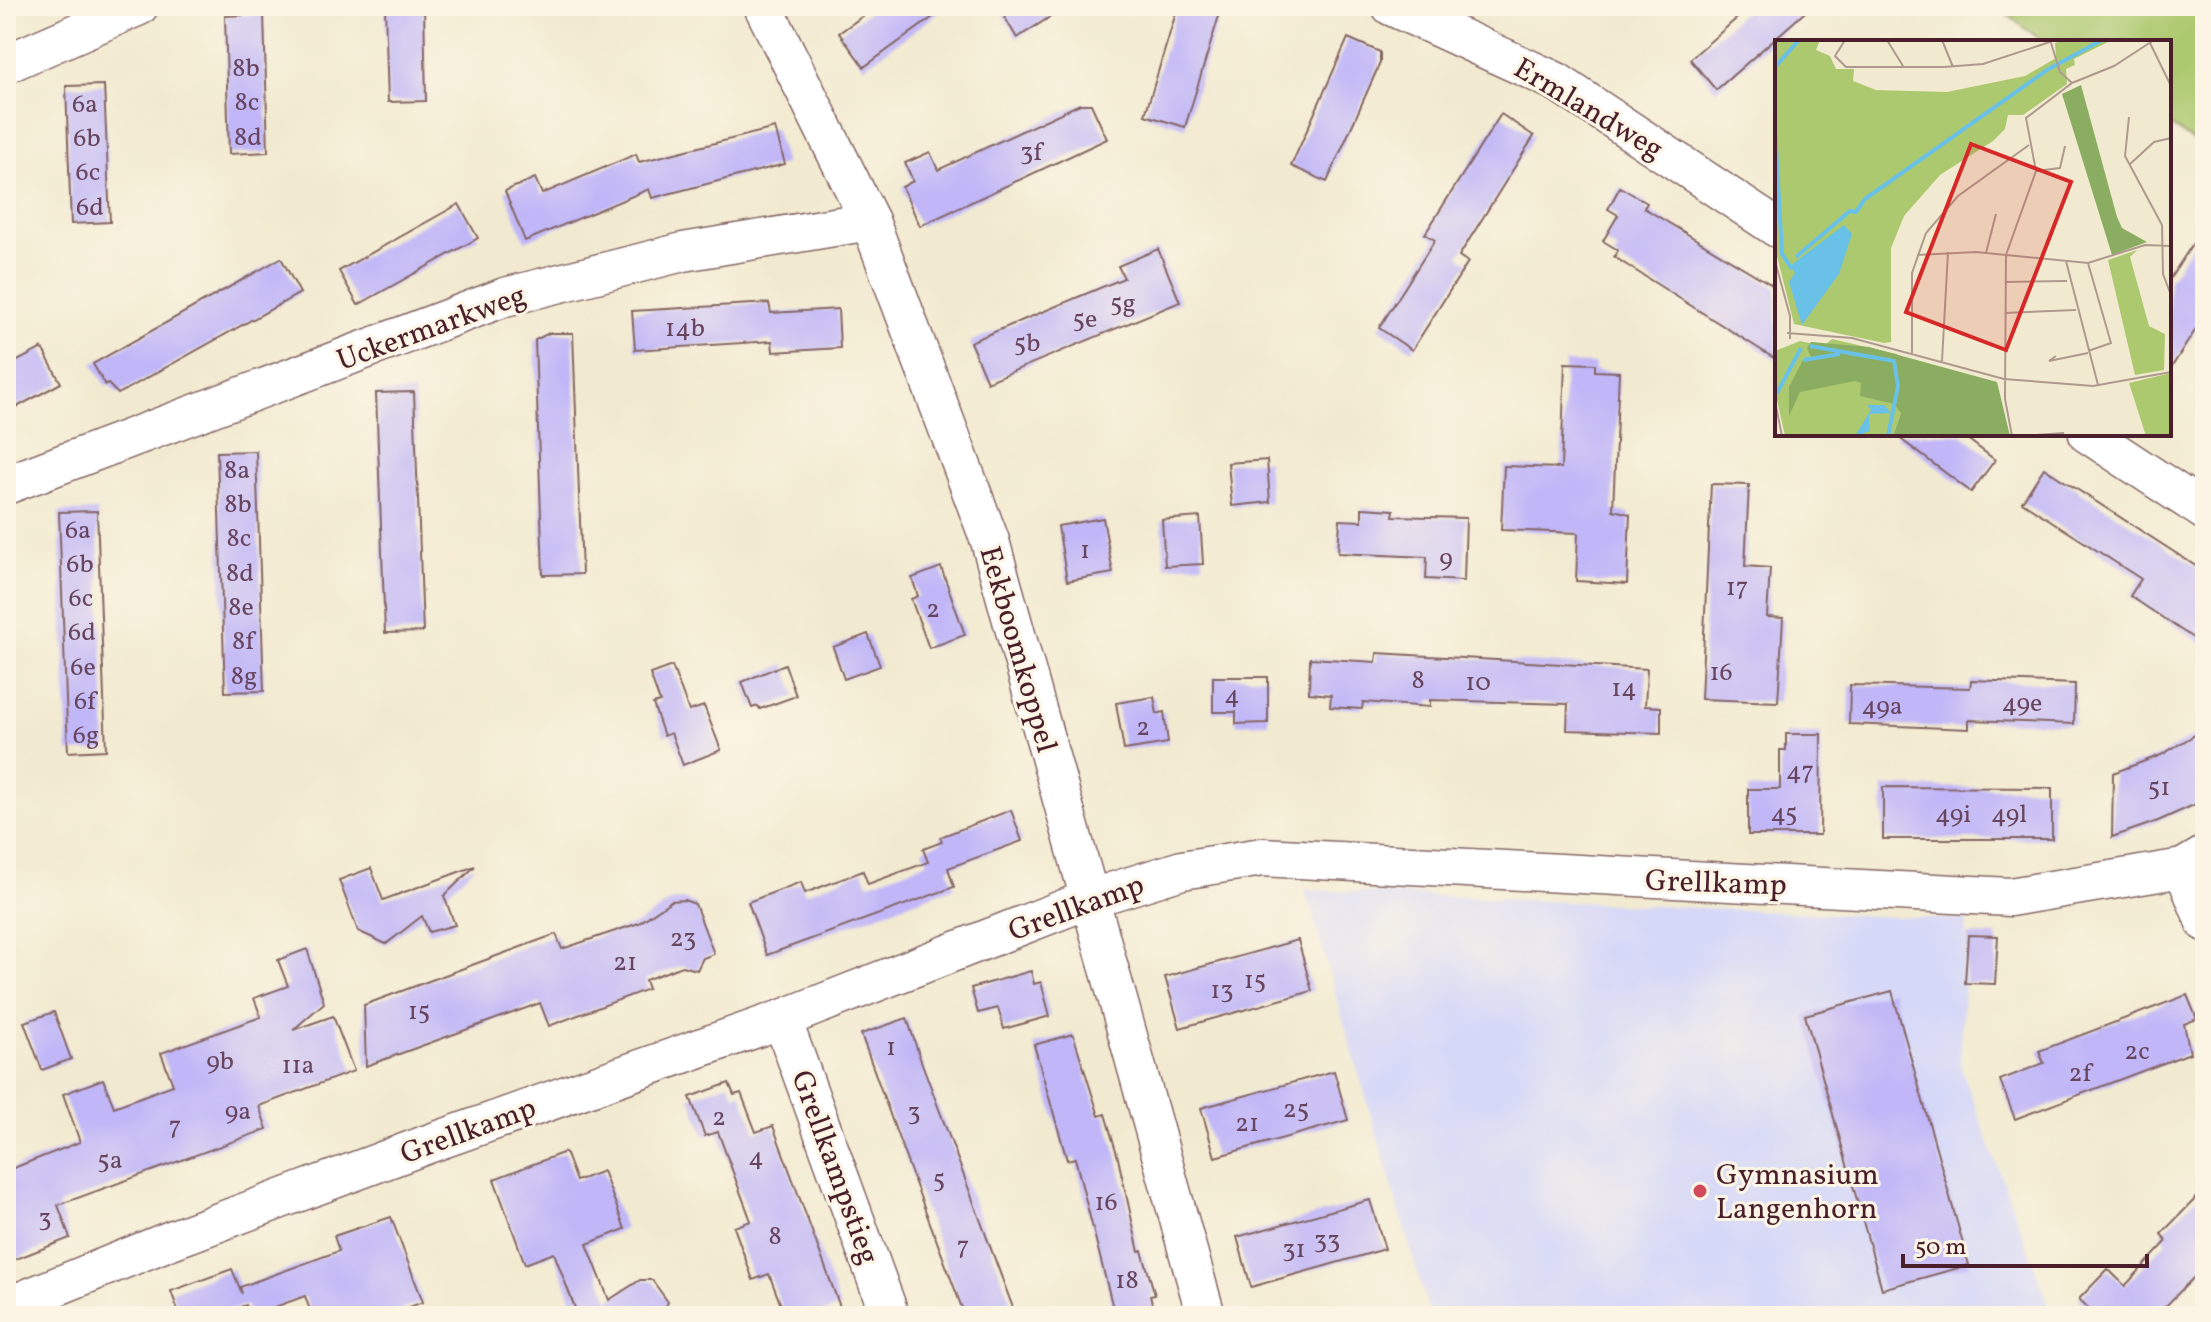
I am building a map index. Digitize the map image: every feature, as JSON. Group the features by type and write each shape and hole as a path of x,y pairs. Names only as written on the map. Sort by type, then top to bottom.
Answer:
{"street":[{"path":"6,64 139,6"},
{"name":"Eekboomkoppel","path":"763,6 870,221 990,541 1092,898 1206,1316"},
{"name":"Ermlandweg","path":"1391,6 1557,82 1775,227"},
{"name":"Uckermarkweg","path":"6,485 505,297 683,252 870,221"},
{"path":"2091,436 2205,511"},
{"name":"Grellkamp","path":"6,1307 414,1149 782,1019 1092,898 1182,870 1262,857 2010,897 2194,862"},
{"path":"2194,862 2205,922"},
{"name":"Grellkampstieg","path":"782,1019 890,1316"}],"shaded area":[{"name":"Gymnasium Langenhorn","path":"1305,890 1967,920 1960,1065 2053,1316 1430,1316"}],"green space":[{"path":"1996,6 2205,6 2205,148 2171,126 2171,40 2041,40"}],"building":[{"path":"385,6 424,6 426,101 388,102"},
{"path":"877,6 948,6 864,67 839,33"},
{"path":"998,6 1067,6 1017,38"},
{"path":"1178,6 1222,6 1185,127 1145,115"},
{"path":"1751,6 1812,6 1716,90 1690,59"},
{"path":"264,14 268,152 229,154 225,16"},
{"path":"1348,38 1380,52 1380,63 1327,182 1291,166"},
{"path":"104,85 110,222 71,224 66,86"},
{"path":"1080,104 1091,104 1107,139 920,226 902,187 913,181 905,163 930,152 938,170"},
{"path":"1501,114 1534,136 1459,256 1468,262 1412,350 1379,328 1435,240 1425,234"},
{"path":"775,128 785,164 652,198 649,189 525,241 505,191 535,178 542,194 636,154 639,162"},
{"path":"1620,187 1647,203 1644,208 1775,287 1775,359 1614,257 1618,250 1603,241 1618,215 1608,209"},
{"path":"459,204 478,238 358,305 339,271"},
{"path":"2205,225 2205,315 2171,368 2171,277"},
{"path":"1158,249 1180,302 987,382 970,342 1124,278 1118,266"},
{"path":"281,258 300,293 118,394 108,384 105,385 93,364"},
{"path":"769,303 771,313 838,309 840,348 773,352 772,341 635,350 632,311"},
{"path":"549,333 573,333 582,574 543,575 535,340"},
{"path":"42,348 61,383 6,413 6,367"},
{"path":"1565,363 1595,364 1595,371 1619,372 1613,510 1630,514 1627,584 1576,581 1578,533 1501,530 1504,466 1561,468"},
{"path":"414,392 423,632 385,633 376,393"},
{"path":"1897,436 1964,436 1995,460 1971,492"},
{"path":"256,451 264,691 225,692 217,452"},
{"path":"1267,460 1270,502 1232,506 1228,463"},
{"path":"2044,468 2205,572 2205,646 2130,596 2141,579 2022,502"},
{"path":"1711,484 1749,485 1745,566 1770,568 1767,617 1783,618 1778,702 1701,699"},
{"path":"1362,508 1394,510 1393,516 1466,518 1464,581 1426,579 1427,557 1338,553 1340,520 1362,521"},
{"path":"97,511 106,750 68,752 59,512"},
{"path":"1200,517 1203,564 1165,566 1162,520"},
{"path":"1103,518 1113,573 1067,581 1058,526"},
{"path":"941,567 965,635 929,648 911,599 918,596 912,578"},
{"path":"868,634 880,666 844,679 833,647"},
{"path":"1377,653 1647,669 1645,706 1661,707 1661,733 1567,730 1568,704 1430,700 1430,707 1363,702 1362,709 1330,707 1331,695 1309,693 1310,658 1376,662"},
{"path":"785,664 796,696 760,709 758,706 752,708 742,682"},
{"path":"672,666 689,711 704,706 721,750 683,765 671,733 664,736 653,704 660,702 650,674"},
{"path":"1213,677 1268,677 1268,723 1236,724 1236,712 1213,712"},
{"path":"1971,680 2075,684 2074,724 1969,720 1969,729 1849,724 1850,685 1970,688"},
{"path":"1154,697 1157,714 1164,712 1168,743 1124,750 1116,703"},
{"path":"2205,729 2205,800 2112,837 2113,773 2161,755"},
{"path":"1786,734 1821,734 1820,835 1748,835 1748,789 1780,789 1780,750 1786,750"},
{"path":"1883,787 2052,788 2052,839 1883,839"},
{"path":"1011,810 1022,841 948,868 954,887 767,955 748,902 801,882 805,893 863,871 868,884 928,862 923,849 942,842 940,837"},
{"path":"475,866 444,896 455,925 429,932 422,916 386,944 358,931 339,880 371,868 383,900"},
{"path":"684,900 695,904 714,954 703,958 697,970 682,966 645,980 648,989 549,1026 540,1003 366,1066 364,1005 556,934 562,949 639,923 671,901"},
{"path":"1968,935 1998,936 1995,984 1965,983"},
{"path":"1298,940 1312,991 1180,1028 1165,977"},
{"path":"307,949 324,1003 293,1030 333,1016 354,1071 259,1106 267,1129 58,1205 70,1238 6,1263 6,1171 80,1142 63,1094 103,1079 114,1107 173,1085 161,1053 261,1017 254,998 288,986 278,960"},
{"path":"1031,971 1034,984 1041,982 1050,1016 1004,1029 998,1008 978,1013 971,988"},
{"path":"1892,991 1969,1265 1882,1289 1805,1015"},
{"path":"2187,995 2197,1019 2184,1024 2190,1053 2015,1119 2000,1080 2044,1063 2039,1051"},
{"path":"54,1012 71,1059 42,1070 24,1022"},
{"path":"907,1018 1016,1316 965,1316 909,1167 861,1034"},
{"path":"1073,1034 1099,1116 1105,1114 1117,1154 1139,1252 1142,1251 1155,1295 1150,1296 1156,1316 1115,1316 1075,1158 1067,1160 1034,1045"},
{"path":"1334,1071 1348,1120 1215,1157 1201,1108"},
{"path":"729,1083 734,1095 741,1093 756,1132 773,1126 840,1307 814,1316 785,1316 769,1274 753,1280 734,1227 751,1221 718,1132 705,1136 690,1097"},
{"path":"565,1152 576,1181 603,1171 625,1229 587,1244 609,1300 640,1280 652,1280 668,1302 661,1316 578,1316 554,1253 525,1264 494,1179"},
{"path":"2205,1189 2205,1266 2156,1316 2097,1316 2079,1299 2108,1269 2125,1286 2167,1241 2161,1234"},
{"path":"1370,1200 1385,1249 1251,1287 1237,1237"},
{"path":"391,1217 423,1302 385,1316 312,1316 305,1296 250,1316 246,1305 216,1316 180,1316 171,1291 232,1269 242,1294 240,1287 339,1251 334,1236"}],"place":[{"name":"Gymnasium Langenhorn","path":"1700,1191"}]}
